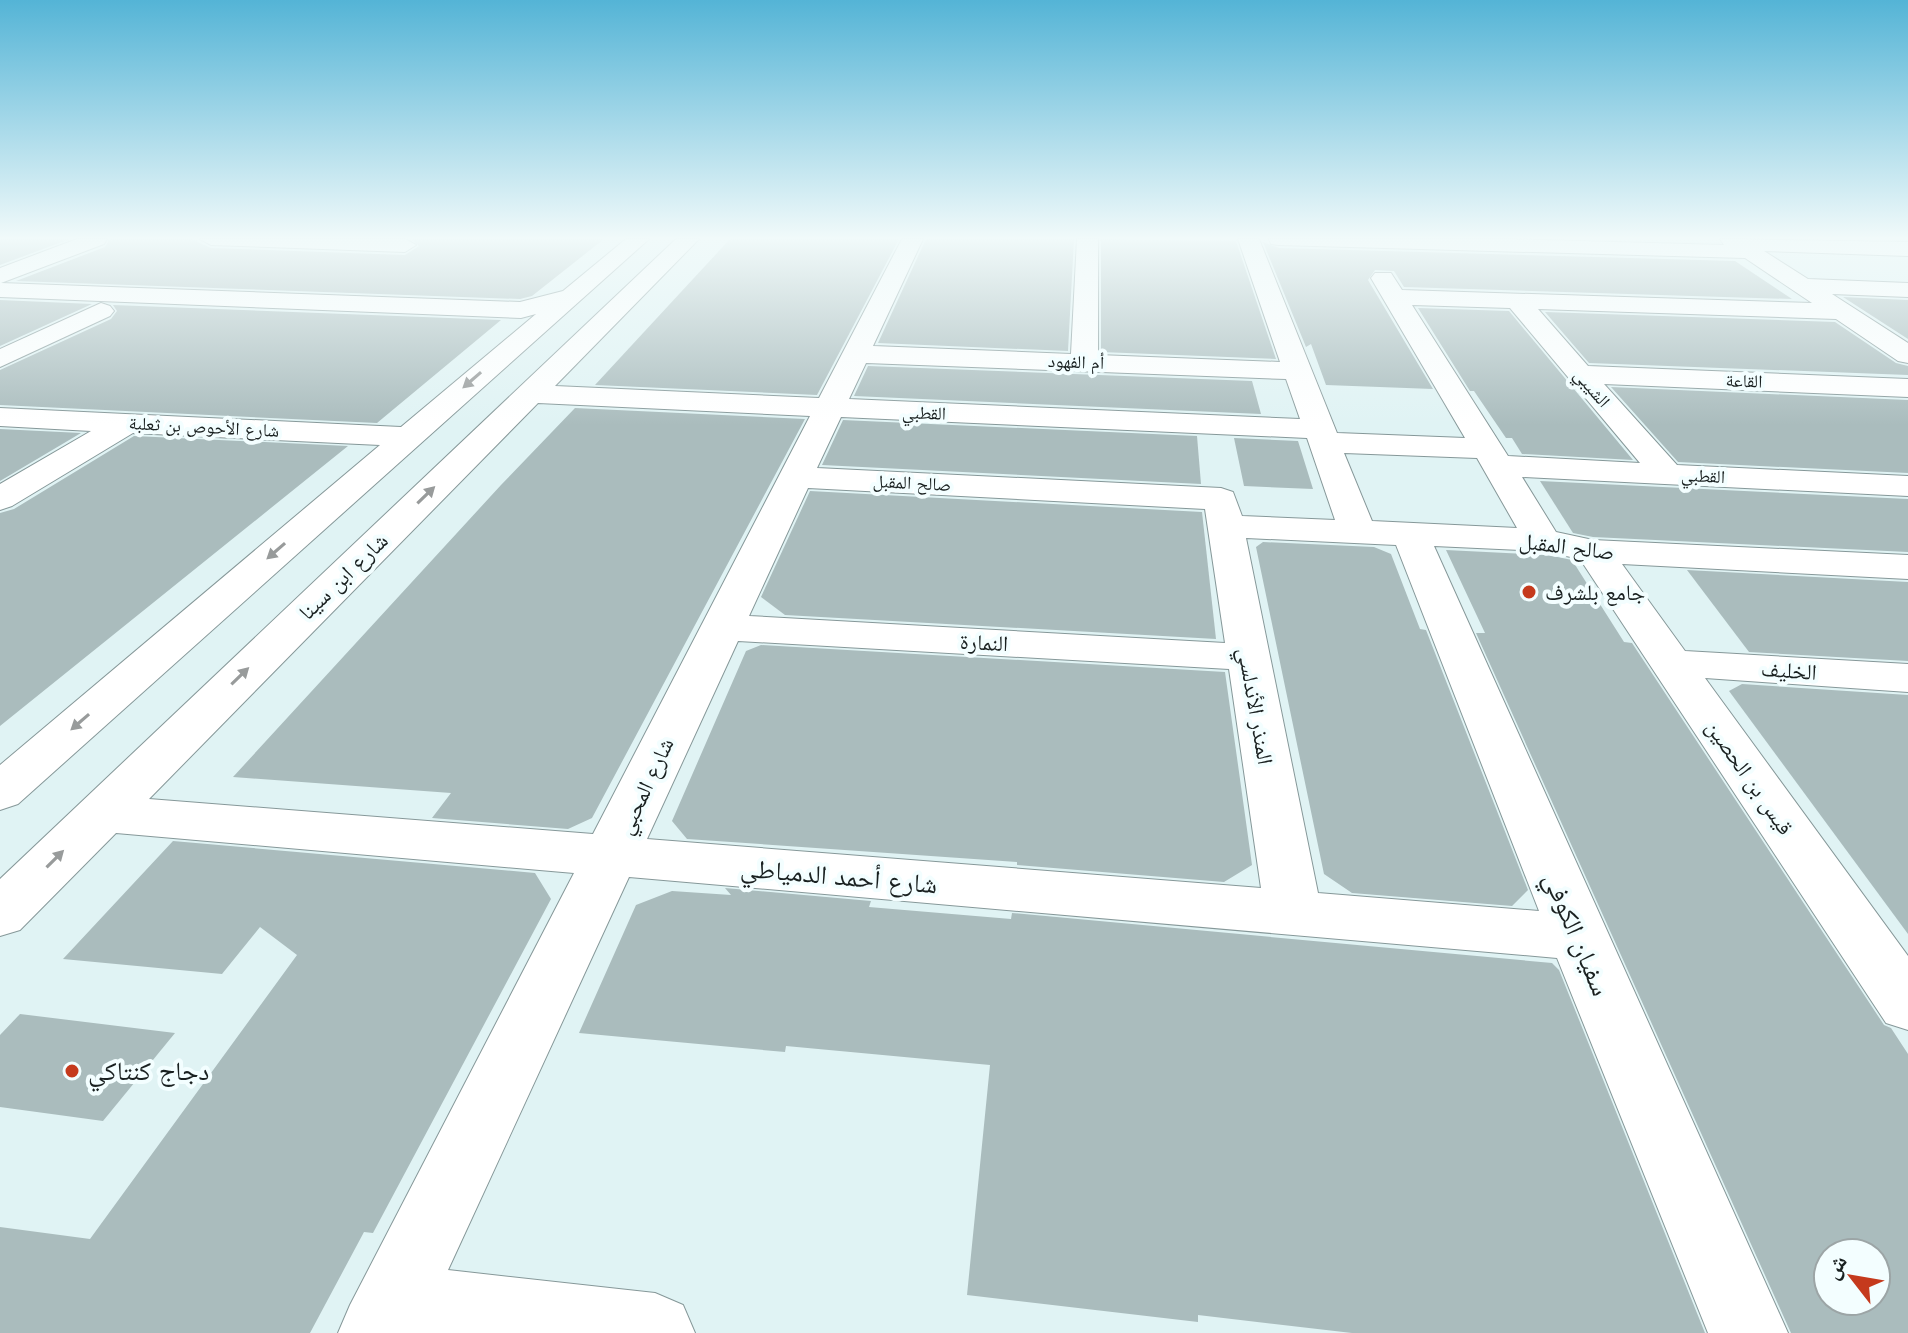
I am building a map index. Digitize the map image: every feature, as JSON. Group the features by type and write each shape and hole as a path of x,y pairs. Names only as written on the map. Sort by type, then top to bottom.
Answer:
{"street":[{"path":"290,301 521,310 557,301"},
{"path":"0,792 566,301"},
{"name":"شارع ابن سينا","path":"0,914 624,301"},
{"name":"شارع المحبي","path":"386,1318 881,301"},
{"path":"1084,362 1086,301"},
{"name":"سفيان الكوفي","path":"1272,301 1322,435 1384,532 1578,937 1748,1333"},
{"path":"1398,301 1543,540"},
{"name":"الشيبي","path":"1517,301 1667,474"},
{"path":"1523,301 1841,312"},
{"path":"1825,301 1908,355"},
{"path":"0,308 467,327 508,333 509,348"},
{"path":"467,327 497,324 511,318 508,313 491,309"},
{"path":"0,359 101,311"},
{"name":"أم الفهود","path":"855,354 1298,371"},
{"name":"القاعة","path":"1580,374 1908,388"},
{"name":"القطبي","path":"528,394 1322,435 1493,458 1667,474 1908,486"},
{"name":"شارع الأحوص بن ثعلبة","path":"0,417 407,437"},
{"path":"0,499 127,423"},
{"name":"صالح المقبل","path":"795,477 1223,513 1384,532 1543,540 1593,551 1908,567"},
{"name":"المنذر الأندلسي","path":"1223,513 1293,912"},
{"name":"قيس بن الحصين","path":"1593,551 1908,1004"},
{"name":"النمارة","path":"720,627 1247,657"},
{"name":"الخليف","path":"1671,663 1908,678"},
{"name":"شارع أحمد الدمياطي","path":"101,813 1578,937"},
{"path":"386,1318 655,1333"}],"building":[{"path":"0,301 92,304 0,346"},
{"path":"672,301 866,301 817,395 595,385"},
{"path":"897,301 1071,301 1068,351 878,343"},
{"path":"1101,301 1256,301 1276,359 1101,352"},
{"path":"1287,301 1381,301 1433,389 1326,385 1311,344 1306,347"},
{"path":"1850,301 1908,301 1908,339"},
{"path":"113,305 501,320 377,423 0,405 0,370 111,319 117,311"},
{"path":"1418,308 1509,311 1633,460 1522,454 1512,438 1506,438 1474,391 1470,391"},
{"path":"1545,312 1835,322 1896,363 1908,366 1908,375 1589,363"},
{"path":"868,366 1252,381 1261,414 854,396"},
{"path":"1611,387 1908,400 1908,473 1678,462"},
{"path":"575,408 805,419 592,818 568,829 432,818 451,793 233,777 501,485"},
{"path":"843,420 1197,436 1201,484 822,465"},
{"path":"0,429 81,433 0,481"},
{"path":"134,436 348,446 0,726 0,513 14,509"},
{"path":"1234,438 1298,441 1313,489 1244,486"},
{"path":"1540,481 1908,499 1908,552 1593,537 1573,533"},
{"path":"810,491 1202,512 1216,639 785,615 761,597"},
{"path":"1263,542 1374,547 1391,554 1420,629 1426,630 1528,890 1512,906 1352,893 1324,874 1256,547"},
{"path":"1446,550 1548,555 1572,560 1624,642 1632,643 1884,1025 1891,1028 1908,1054 1908,1333 1791,1333 1476,633 1485,633"},
{"path":"1687,570 1908,582 1908,661 1749,652"},
{"path":"761,645 1225,672 1252,865 1224,882 1017,865 1017,862 687,839 672,821 746,651"},
{"path":"1742,684 1908,695 1908,934 1729,691"},
{"path":"173,841 535,873 551,899 373,1233 364,1232 310,1333 0,1333 0,1227 90,1239 297,955 260,927 222,974 63,959"},
{"path":"725,888 871,901 869,907 1011,919 1012,913 1552,963 1559,970 1705,1333 1352,1333 1198,1315 1198,1322 967,1295 990,1065 786,1046 785,1052 579,1033 636,905 672,891 731,895"},
{"name":"دجاج كنتاكي","path":"20,1014 175,1033 103,1121 0,1107 0,1035"}],"place":[{"name":"جامع بلشرف","path":"1529,592"},
{"name":"دجاج كنتاكي","path":"72,1071"}]}
